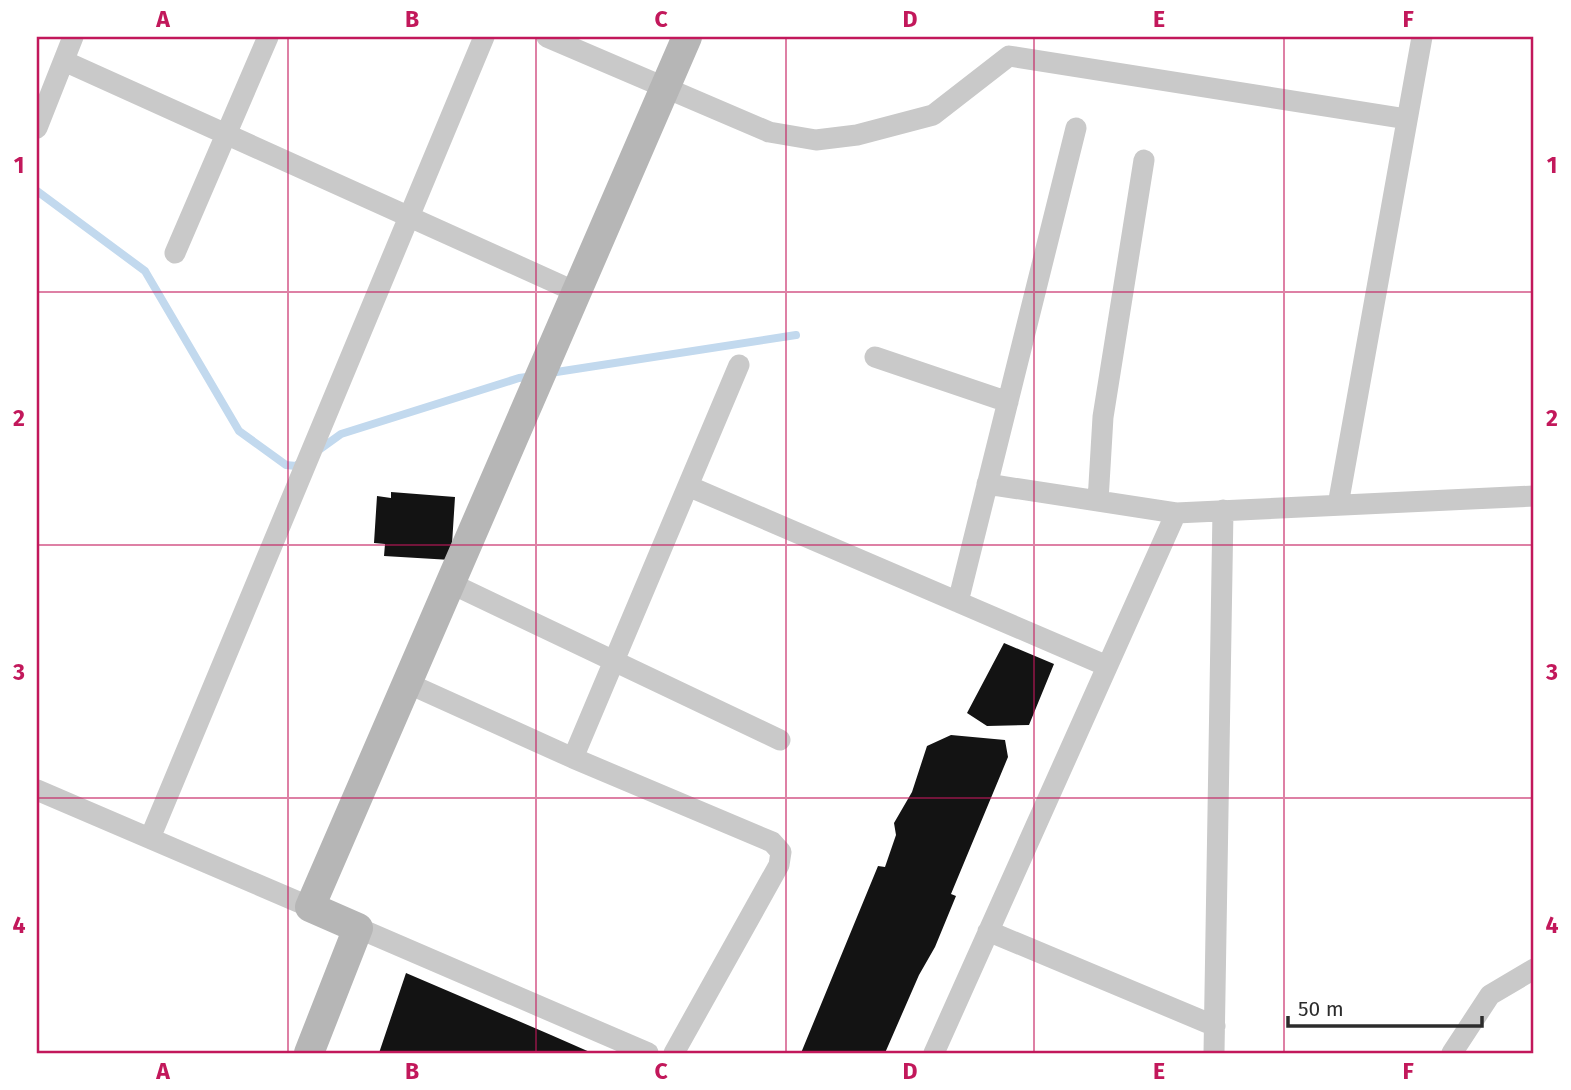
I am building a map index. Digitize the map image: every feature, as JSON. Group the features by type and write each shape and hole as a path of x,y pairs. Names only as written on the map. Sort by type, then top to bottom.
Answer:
{"street":[{"path":"37,128 74,37"},
{"path":"174,253 268,37"},
{"path":"149,838 484,37"},
{"path":"547,37 769,132 816,140 857,135 933,115 1009,56 1407,119"},
{"path":"310,907 687,37"},
{"path":"1338,505 1422,37"},
{"path":"64,61 576,292"},
{"path":"958,602 1076,128"},
{"path":"1098,501 1103,417 1144,160"},
{"path":"875,357 1008,402"},
{"path":"573,758 739,365"},
{"path":"987,484 1176,513 1534,496"},
{"path":"688,486 1107,666"},
{"path":"1214,1053 1223,510"},
{"path":"934,1053 1176,513"},
{"path":"450,583 615,659 780,740"},
{"path":"407,683 573,758 772,842 781,852 779,865 674,1053"},
{"path":"37,790 648,1053"},
{"path":"309,1053 358,928"},
{"path":"988,931 1215,1026"},
{"path":"1452,1053 1490,995 1534,969"}],"building":[{"path":"391,492 455,497 451,560 384,556 385,544 374,543 377,496 391,498"},
{"path":"1004,643 1054,664 1029,725 987,726 967,713"},
{"path":"951,735 1005,740 1008,757 951,894 956,896 935,947 919,975 885,1053 801,1053 878,866 885,867 896,835 894,823 912,792 927,746"},
{"path":"406,973 551,1035 592,1053 379,1053"}],"waterway":[{"path":"37,191 145,271 239,431 286,465 296,466 302,461"},
{"path":"550,373 796,335"},
{"path":"316,452 341,434 519,378 534,376"}]}
